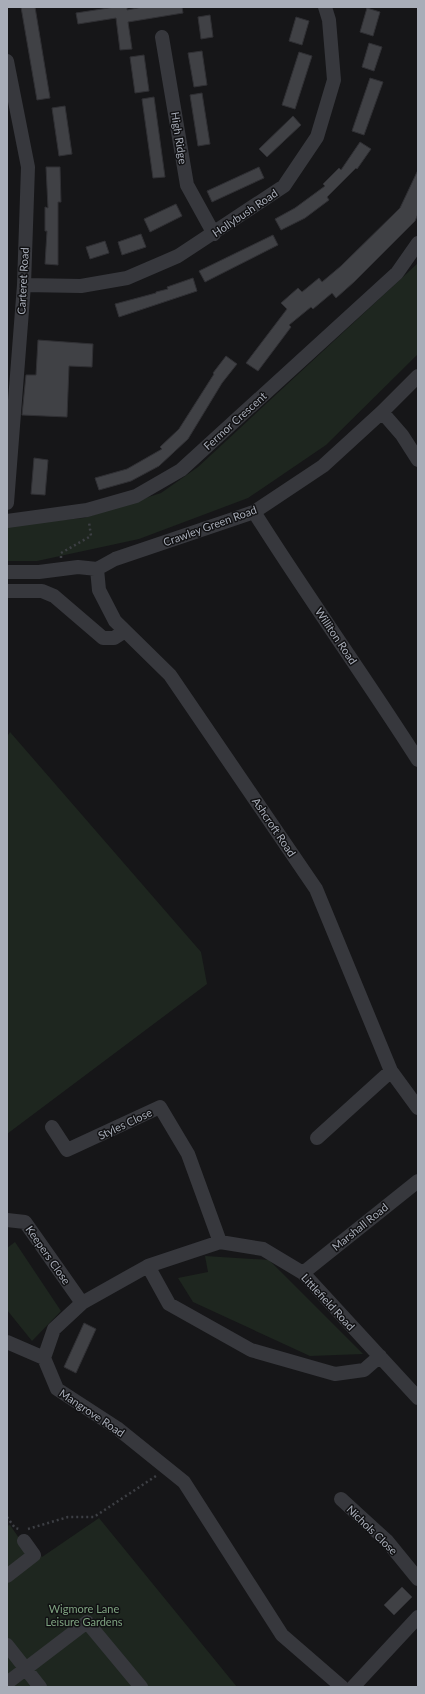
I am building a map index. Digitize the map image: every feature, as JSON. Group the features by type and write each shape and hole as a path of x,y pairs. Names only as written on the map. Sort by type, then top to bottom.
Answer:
{"street":[{"name":"Hollybush Road","path":"24,285 81,286 127,278 178,256 214,234 284,186 317,137 334,80 329,20 324,7"},
{"name":"High Ridge","path":"162,37 187,184 214,234"},
{"name":"Carteret Road","path":"7,61 28,167 24,285 11,397 7,503"},
{"name":"Fermor Crescent","path":"7,521 87,510 136,496 181,470 397,273 418,243"},
{"name":"Crawley Green Road","path":"97,569 115,559 254,512 323,466 382,412 418,376"},
{"path":"382,412 402,435 418,460"},
{"name":"Williton Road","path":"254,512 418,760"},
{"path":"7,572 39,572 78,567 97,569"},
{"name":"Ashcroft Road","path":"97,569 99,590 115,621 170,675 316,889 391,1070 418,1108"},
{"path":"7,591 42,591 54,596 103,638 114,638 125,631"},
{"path":"317,1138 391,1070"},
{"name":"Styles Close","path":"52,1127 67,1150 160,1107 188,1154 220,1242"},
{"name":"Marshall Road","path":"303,1274 418,1181"},
{"name":"Keepers Close","path":"7,1220 26,1222 82,1303"},
{"name":"Littlefield Road","path":"148,1266 220,1242 263,1249 303,1274 418,1398"},
{"path":"7,1342 44,1358 54,1329 82,1303 148,1266 169,1304 251,1350 335,1374 364,1370 380,1356"},
{"name":"Mangrove Road","path":"44,1358 57,1389 117,1428 184,1482 282,1635 342,1687"},
{"name":"Nichols Close","path":"341,1499 387,1541 418,1579"},
{"path":"7,1576 34,1555 24,1541"},
{"path":"353,1687 418,1617"},
{"path":"7,1682 87,1622 141,1687"},
{"path":"7,1646 40,1687"}],"path":[{"path":"61,559 61,554 91,536 87,510"},
{"path":"7,1517 15,1528 24,1530 68,1517 94,1518 166,1469"}],"green space":[{"path":"418,263 418,354 326,445 248,498 139,539 37,561 7,561 7,525 84,518 161,493 198,467"},
{"path":"10,732 201,952 207,984 7,1134 7,737"},
{"path":"15,1242 61,1311 32,1341 7,1310 7,1248"},
{"path":"205,1256 269,1260 363,1354 310,1356 193,1302 178,1278 208,1272"},
{"name":"Wigmore Lane Leisure Gardens","path":"99,1518 237,1687 7,1687 7,1526 10,1525 21,1541 27,1537 42,1557"}],"building":[{"path":"21,7 35,7 50,98 37,100"},
{"path":"115,7 127,7 127,10 143,7 182,7 183,13 128,22 132,49 120,50 116,18 78,24 76,13"},
{"path":"367,8 380,12 373,36 360,32"},
{"path":"210,15 213,37 201,39 198,17"},
{"path":"296,17 309,21 302,45 289,41"},
{"path":"369,43 382,47 374,71 362,67"},
{"path":"202,51 207,85 194,87 188,53"},
{"path":"299,52 312,56 295,109 282,105"},
{"path":"144,55 149,91 135,93 130,57"},
{"path":"370,78 383,82 364,135 352,131"},
{"path":"202,93 210,144 198,146 190,95"},
{"path":"154,97 165,177 153,178 142,99"},
{"path":"65,106 72,154 59,156 52,108"},
{"path":"293,116 301,125 267,157 259,149"},
{"path":"360,142 371,149 357,169 356,168 327,197 329,200 305,218 281,230 275,219 295,208 325,186 323,184 339,168 341,170"},
{"path":"46,167 60,167 61,202 58,202 58,265 45,264 47,231 45,231 45,207 48,208"},
{"path":"259,167 264,178 212,202 207,191"},
{"path":"418,170 418,214 415,221 336,298 332,293 313,309 311,307 289,325 291,327 258,371 246,363 287,309 281,303 298,288 302,292 319,278 322,282 341,266 400,208"},
{"path":"176,204 182,216 150,232 144,219"},
{"path":"141,234 146,247 122,255 118,242"},
{"path":"273,235 278,245 205,282 199,271"},
{"path":"105,241 109,253 90,259 86,247"},
{"path":"193,278 197,291 119,317 115,304 168,289 167,287"},
{"path":"38,340 93,344 92,367 69,366 67,417 22,415 26,375 36,375"},
{"path":"226,356 237,364 222,383 188,439 159,466 131,481 99,490 95,478 127,469 162,449 160,447 179,429 214,374 213,373"},
{"path":"34,458 48,460 45,495 31,494"},
{"path":"84,1323 96,1329 76,1373 64,1367"},
{"path":"402,1587 412,1597 394,1615 384,1605"}]}
